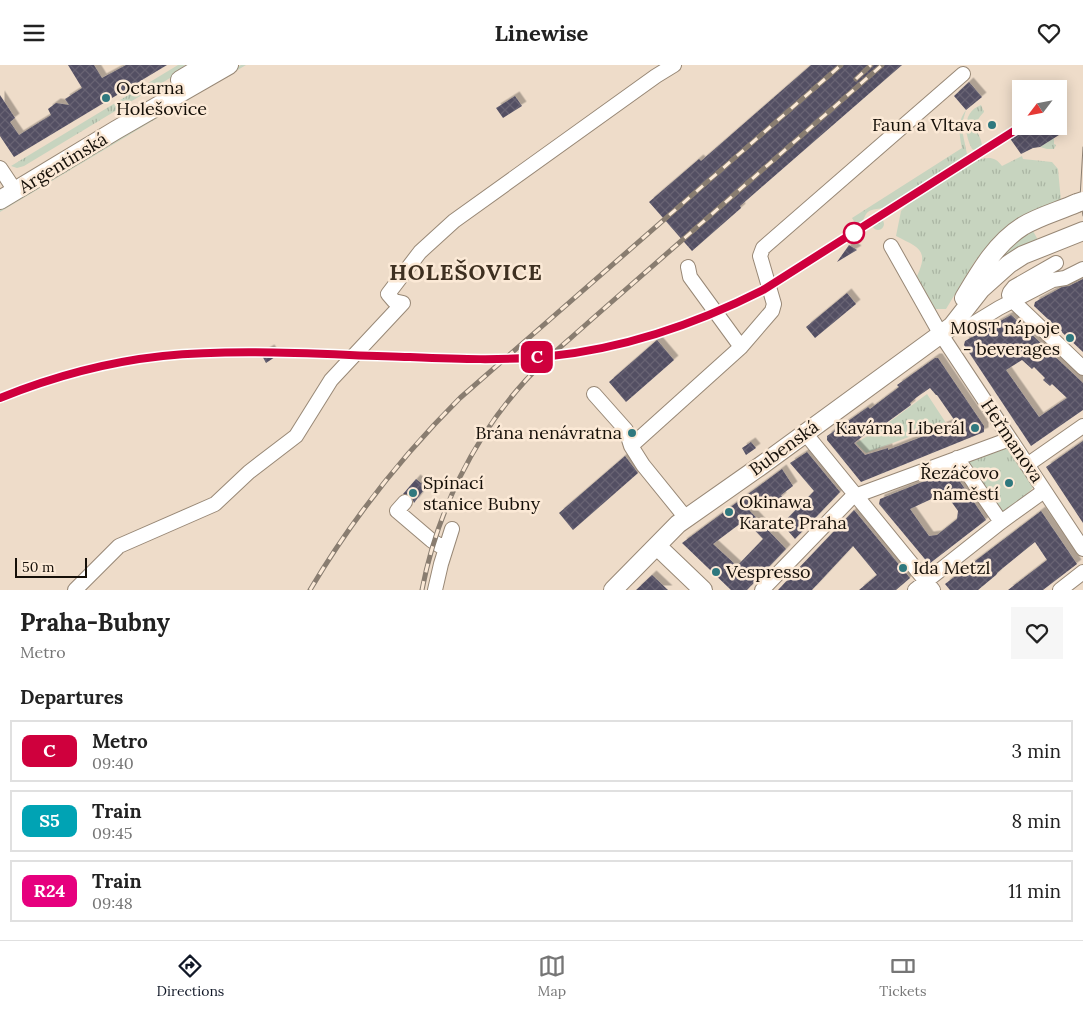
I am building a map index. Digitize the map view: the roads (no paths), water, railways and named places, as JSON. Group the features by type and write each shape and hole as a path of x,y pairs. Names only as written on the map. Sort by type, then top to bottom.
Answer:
{"main road":[{"name":"Argentinská","path":"5,186 205,65"},
{"name":"Argentinská","path":"0,201 116,130 229,65"},
{"name":"Bubenská","path":"946,330 989,258 1007,240 1023,226 1083,201"},
{"path":"1055,213 1048,221 1049,227 1053,233 1063,237"},
{"path":"1007,240 1029,228 1037,229 1041,238 1040,243 1023,255"},
{"name":"Bubenská","path":"613,590 670,531 686,518 946,330 995,276 1009,264 1023,255 1063,237 1083,231"},
{"path":"657,546 703,590"}],"street":[{"path":"75,590 119,546 215,504 248,472 296,436 331,380 403,303 394,301 388,294 420,252 454,221 674,65"},
{"path":"630,446 741,347 770,313 773,307 760,256 762,250 963,74"},
{"path":"0,168 5,186"},
{"name":"Heřmanova","path":"891,246 946,330 1010,439 1083,549"},
{"path":"1056,263 1014,287 1009,295 1014,302 1083,367"},
{"path":"688,267 690,277 741,347"},
{"name":"Bubenská","path":"946,330 971,325 1053,280 1070,276 1083,269"},
{"path":"594,394 626,430 630,446 686,518"},
{"path":"1027,465 1083,426"},
{"path":"805,433 856,496 925,587 1001,522 1044,491"},
{"path":"762,590 848,499 1010,439"},
{"path":"957,458 1001,522"},
{"path":"405,502 397,511 431,540 445,549"},
{"path":"435,590 452,529"},
{"path":"1060,590 1083,572"}],"tram line":[{"path":"1083,147 1080,198 1083,216"}],"railway":[{"path":"310,590 343,538 379,489 418,442 460,398 841,65"},
{"path":"856,79 871,65"},
{"path":"422,590 437,532 460,477 490,426 526,380 558,349 882,65"}],"metro line":[{"name":"C","path":"0,398 76,372 104,365 162,356 234,353 496,359 550,356 630,342 685,325 725,309 763,290 1012,132"}],"place":[{"name":"Octarna Holešovice","path":"106,98"},
{"name":"Faun a Vltava","path":"992,125"},
{"name":"M0ST nápoje - beverages","path":"1070,338"},
{"name":"Kavárna Liberál","path":"975,428"},
{"name":"Brána nenávratna","path":"632,433"},
{"name":"Řezáčovo náměstí","path":"1009,483"},
{"name":"Spínací stanice Bubny","path":"413,493"},
{"name":"Okinawa Karate Praha","path":"729,512"},
{"name":"Ida Metzl","path":"903,568"},
{"name":"Vespresso","path":"716,572"}],"district":[{"name":"HOLEŠOVICE","path":"466,272"}]}
